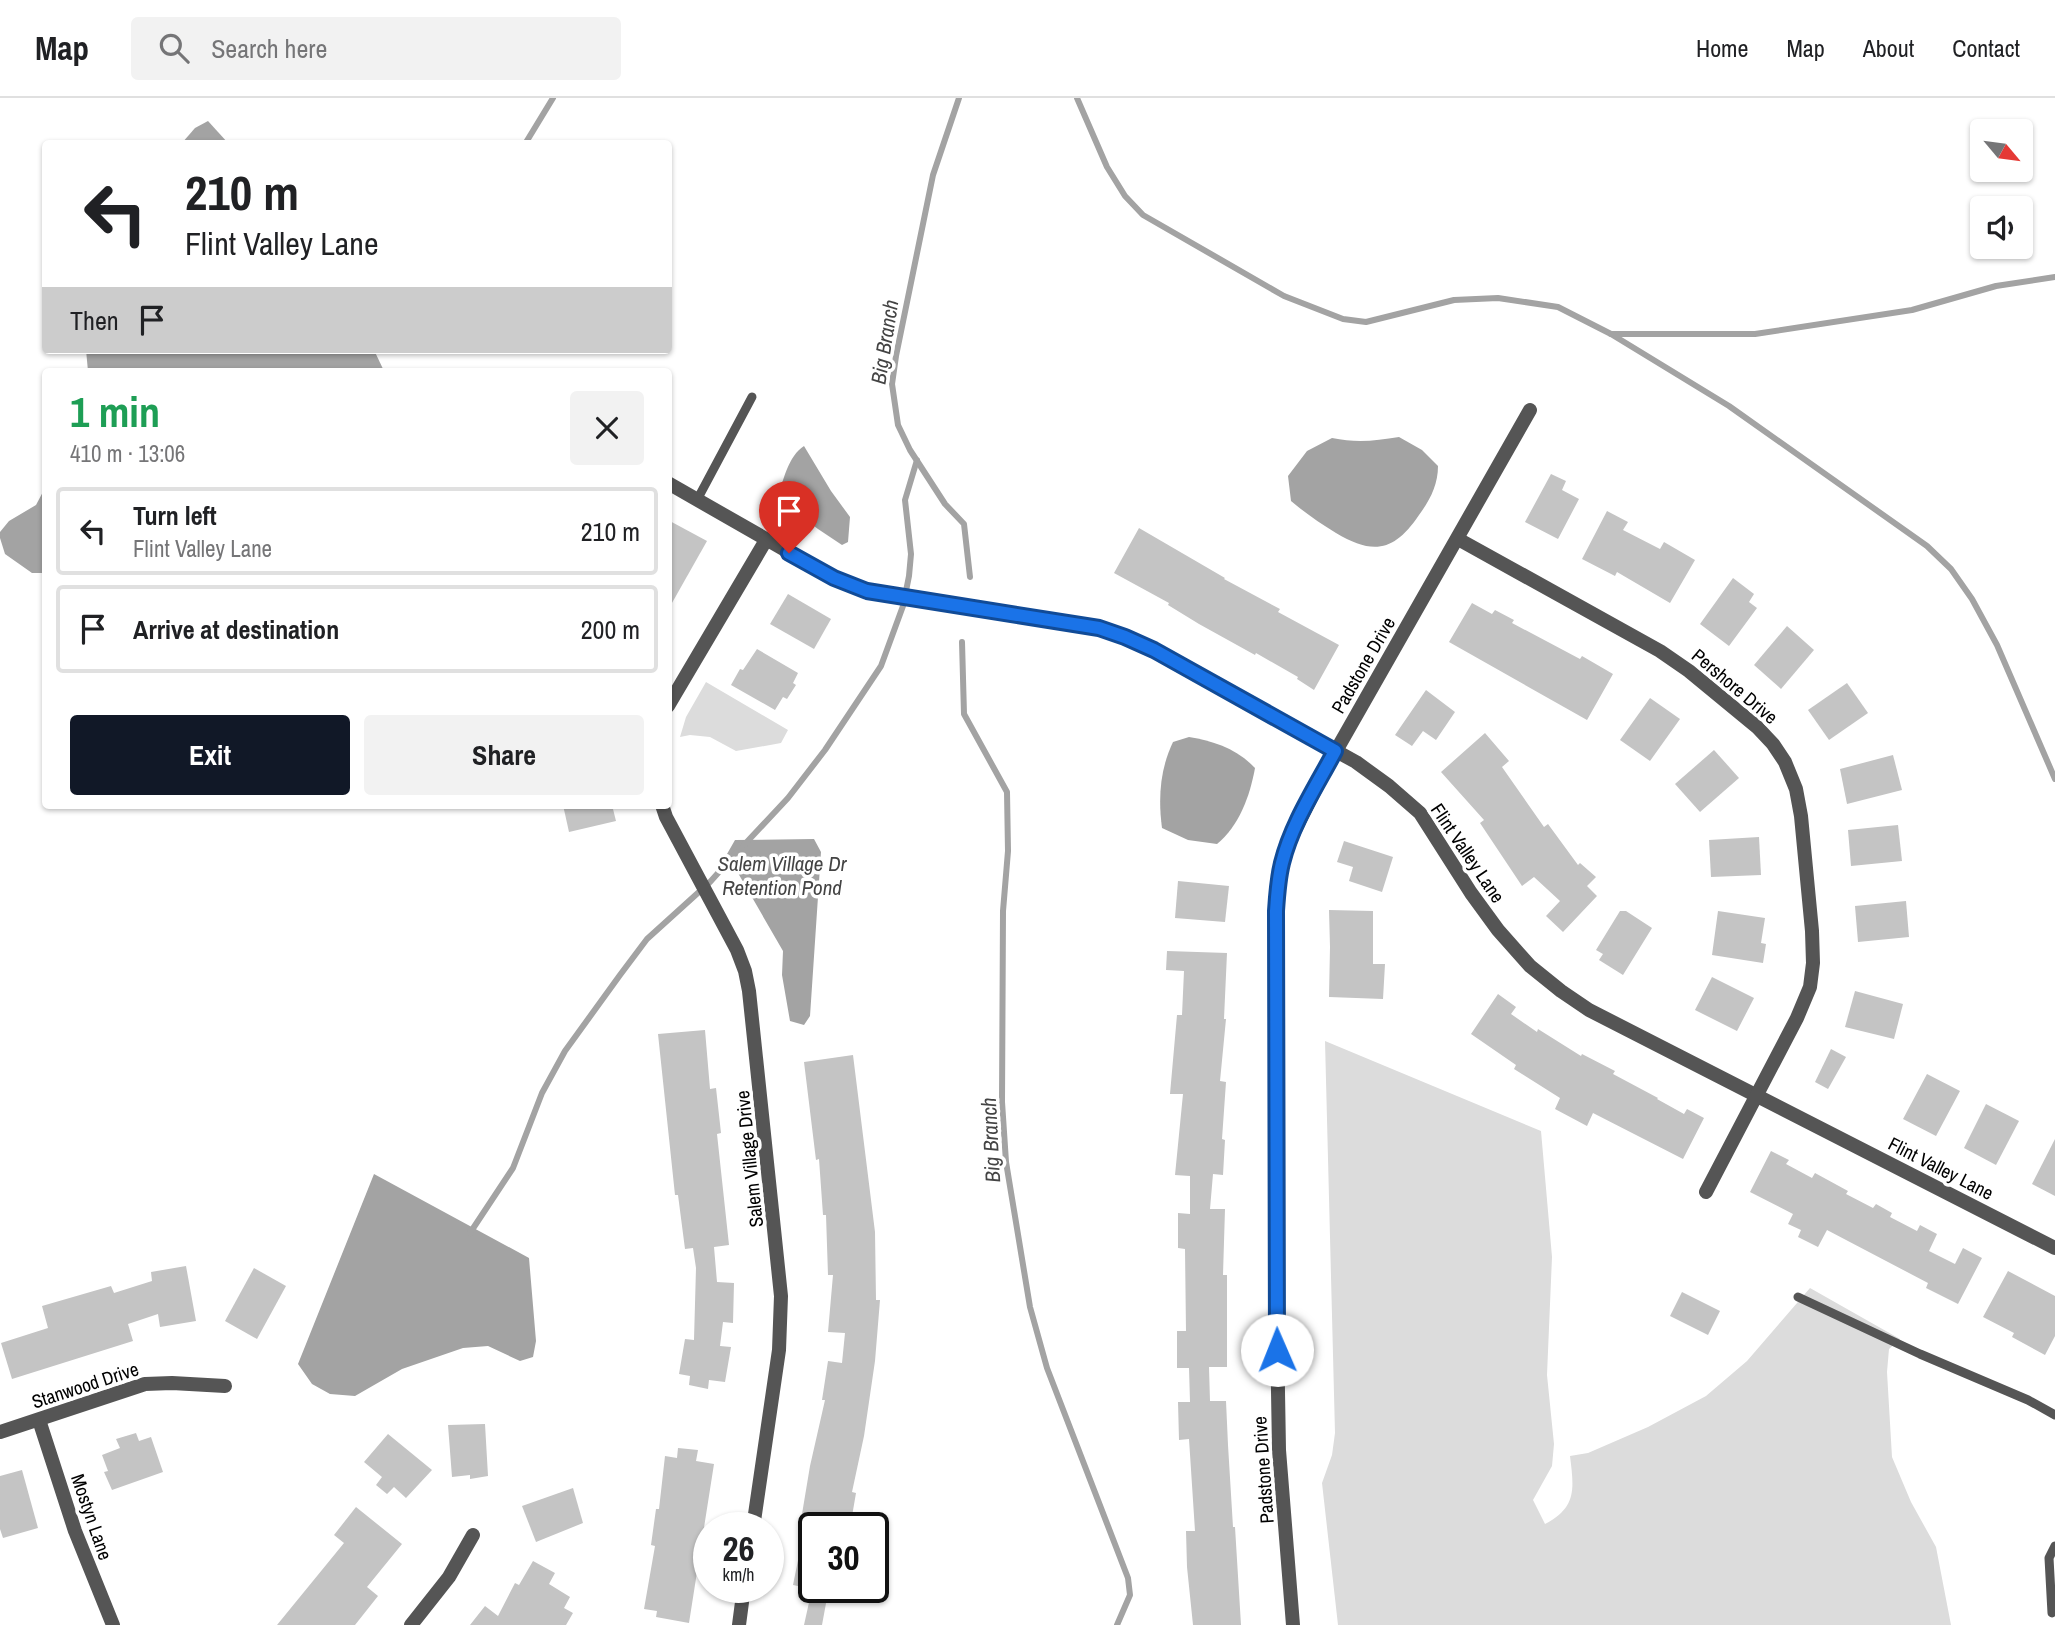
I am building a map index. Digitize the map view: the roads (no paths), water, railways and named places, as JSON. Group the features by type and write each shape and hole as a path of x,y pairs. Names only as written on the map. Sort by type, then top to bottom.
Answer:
{"street":[{"name":"Padstone Drive","path":"1293,1625 1279,1437 1276,1275 1276,911 1282,864 1299,818 1335,751 1530,410"},
{"name":"Flint Valley Lane","path":"672,485 834,578 867,591 1099,628 1154,650 1356,762 1390,786 1420,813 1498,930 1530,965 1588,1010 2055,1248"},
{"name":"Pershore Drive","path":"1458,539 1660,652 1689,671 1757,727 1773,744 1785,762 1796,789 1812,931 1813,963 1810,987 1797,1018 1706,1192"},
{"path":"672,699 766,540"},
{"name":"Salem Village Drive","path":"663,809 737,950 749,991 779,1262 782,1320 755,1512"},
{"name":"Stanwood Drive","path":"0,1432 145,1384 226,1386"},
{"name":"Mostyn Lane","path":"39,1420 75,1531 113,1625"},
{"path":"411,1625 449,1577 473,1535"},
{"path":"739,1625 742,1603"}],"lane":[{"path":"697,500 752,397"},
{"path":"1798,1297 2028,1400 2055,1415"},
{"path":"2052,1613 2049,1558 2055,1546"}],"water":[{"path":"208,121 225,140 185,140 195,128"},
{"path":"86,354 376,354 383,368 88,368"},
{"path":"1399,437 1422,450 1438,466 1438,473 1433,492 1423,509 1401,537 1392,543 1372,547 1361,545 1318,522 1291,501 1288,476 1307,451 1332,438 1366,441"},
{"path":"804,446 850,517 848,542 842,545 778,499 790,462"},
{"path":"42,494 42,573 32,573 5,554 0,538 0,532 9,521 36,505"},
{"path":"1189,737 1225,747 1255,768 1242,810 1232,828 1217,844 1188,840 1162,828 1160,795 1165,763 1173,742"},
{"name":"Salem Village Dr Retention Pond","path":"814,839 821,852 810,1016 804,1025 790,1021 782,975 783,951 727,854 735,840"},
{"path":"374,1174 529,1258 536,1341 533,1357 520,1361 488,1346 463,1348 402,1369 355,1396 330,1394 312,1384 298,1364"}],"waterway":[{"path":"527,140 553,98"},
{"name":"Big Branch","path":"959,98 933,175 892,384 898,425 910,450 945,504 964,524 970,577"},
{"path":"1077,98 1107,167 1125,196 1143,215 1284,296 1343,319 1366,322 1454,300 1498,298 1558,307 1611,334 1729,406 1927,546 1951,569 1972,599 1997,645 2055,779"},
{"path":"1611,334 1755,334 1912,310 1996,286 2055,277"},
{"path":"744,845 788,798 825,750 881,666 903,606 909,576 911,554 905,500 917,460"},
{"name":"Big Branch","path":"962,642 964,714 1007,792 1002,1102 1006,1162 1030,1307 1047,1368 1128,1578 1130,1595 1117,1625"},
{"path":"470,1233 513,1168 542,1093 565,1051 647,939 710,882 736,853"}]}
